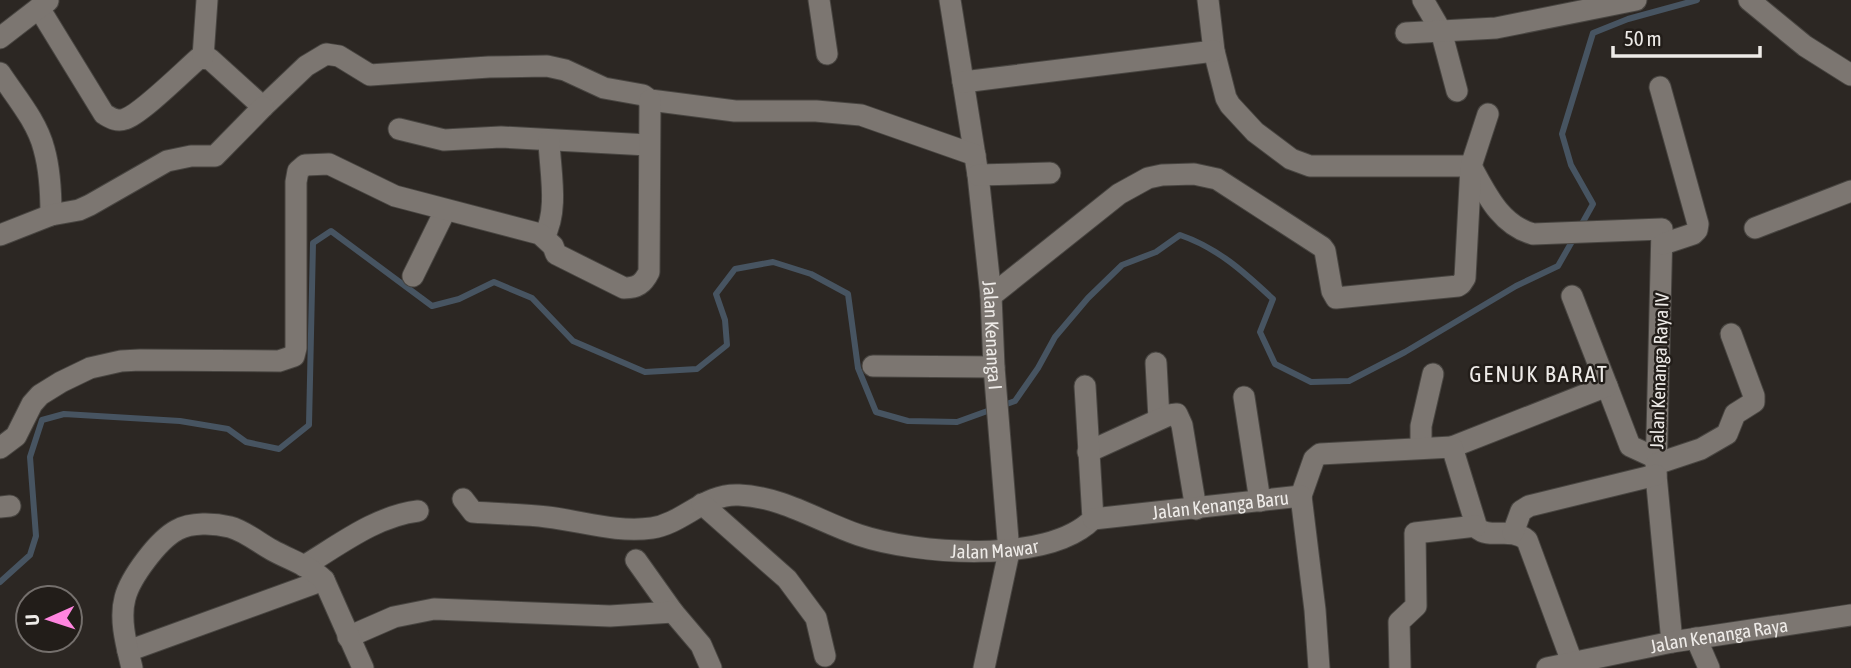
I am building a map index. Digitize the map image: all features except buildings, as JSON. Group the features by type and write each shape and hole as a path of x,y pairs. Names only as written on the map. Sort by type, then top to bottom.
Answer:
{"street":[{"path":"202,57 207,0"},
{"path":"819,0 827,54"},
{"name":"Jalan Kenanga I","path":"950,0 977,165 991,296 1009,552 984,668"},
{"path":"1208,0 1214,51 1226,98 1255,132 1291,159 1310,166 1471,166"},
{"path":"1423,0 1441,32 1457,91"},
{"path":"1406,33 1496,28 1636,0"},
{"path":"1753,1 1805,46 1851,75"},
{"path":"0,38 45,4 104,114 111,118 123,120 136,113 202,57 210,59 263,107"},
{"path":"963,82 1214,51"},
{"path":"0,235 50,209 90,205 167,161 191,156 215,156 306,66 326,54 339,56 370,75 547,66 565,70 604,88 643,95 650,100 735,111 817,111 861,115 977,165 1050,173"},
{"path":"0,73 35,127 44,147 50,209"},
{"path":"1471,166 1492,204 1515,227 1533,234 1661,229 1663,244 1693,234 1698,224 1660,87"},
{"path":"0,448 16,436 32,404 40,395 90,368 121,361 279,361 292,358 296,348 296,182 298,171 305,165 329,164 396,196 445,211 534,232 553,246 556,254 624,288 635,288 645,280 649,272 650,100"},
{"path":"991,296 1119,194 1148,178 1177,174 1205,175 1217,179 1322,247 1336,298 1458,286 1465,278 1471,166 1488,114"},
{"path":"399,129 444,140 500,137 648,145"},
{"path":"544,237 550,225 552,206 549,141"},
{"path":"1755,228 1851,191"},
{"path":"413,276 445,211"},
{"name":"Jalan Kenanga Raya IV","path":"1663,244 1656,466 1672,642"},
{"path":"1572,296 1630,446 1656,466"},
{"path":"1513,533 1521,511 1529,506 1656,466 1701,449 1727,434 1735,414 1754,402 1731,334"},
{"path":"1156,363 1159,419"},
{"path":"873,366 994,367"},
{"path":"1421,448 1421,426 1433,373"},
{"path":"1085,386 1093,519"},
{"path":"1301,496 1317,455 1452,447 1607,386"},
{"path":"1244,397 1260,501"},
{"path":"1088,452 1173,413 1180,416 1196,509"},
{"path":"1452,447 1476,526 1482,533 1513,533 1527,540 1572,662"},
{"name":"Jalan Mawar","path":"463,499 473,512 546,517 629,529 666,525 716,496 762,496 799,508 856,534 895,545 1009,552 1065,539 1093,519"},
{"name":"Jalan Kenanga Baru","path":"1093,519 1301,496 1319,668"},
{"path":"702,504 787,579 816,618 825,656"},
{"path":"304,566 365,530 403,513 418,511"},
{"path":"324,580 130,660 123,615 131,582 162,542 177,530 194,525 215,524 232,527 314,571 324,580 363,668"},
{"path":"1400,668 1399,622 1416,606 1415,533 1476,526"},
{"path":"636,560 673,612 701,645 710,668"},
{"path":"348,637 394,617 434,609 610,616 673,612"},
{"name":"Jalan Kenanga Raya","path":"1547,668 1672,642 1851,615"},
{"path":"1696,638 1709,668"}],"waterway":[{"path":"1579,229 1593,204 1571,165 1562,134 1593,33 1628,19 1697,0"},
{"path":"0,582 30,555 36,536 30,457 42,420 64,414 180,421 228,429 246,442 279,449 309,425 313,243 331,231 432,306 459,299 494,282 532,298 573,341 645,372 697,369 727,345 725,320 716,294 735,269 773,262 811,274 848,294 858,368 876,412 908,421 957,422 1015,401 1055,337 1088,298 1122,265 1156,252 1180,235 1218,254 1241,270 1273,299 1260,332 1275,364 1311,382 1349,381 1405,352 1516,286 1558,266 1574,238"}],"district":[{"name":"GENUK BARAT","path":"1539,374"}]}
